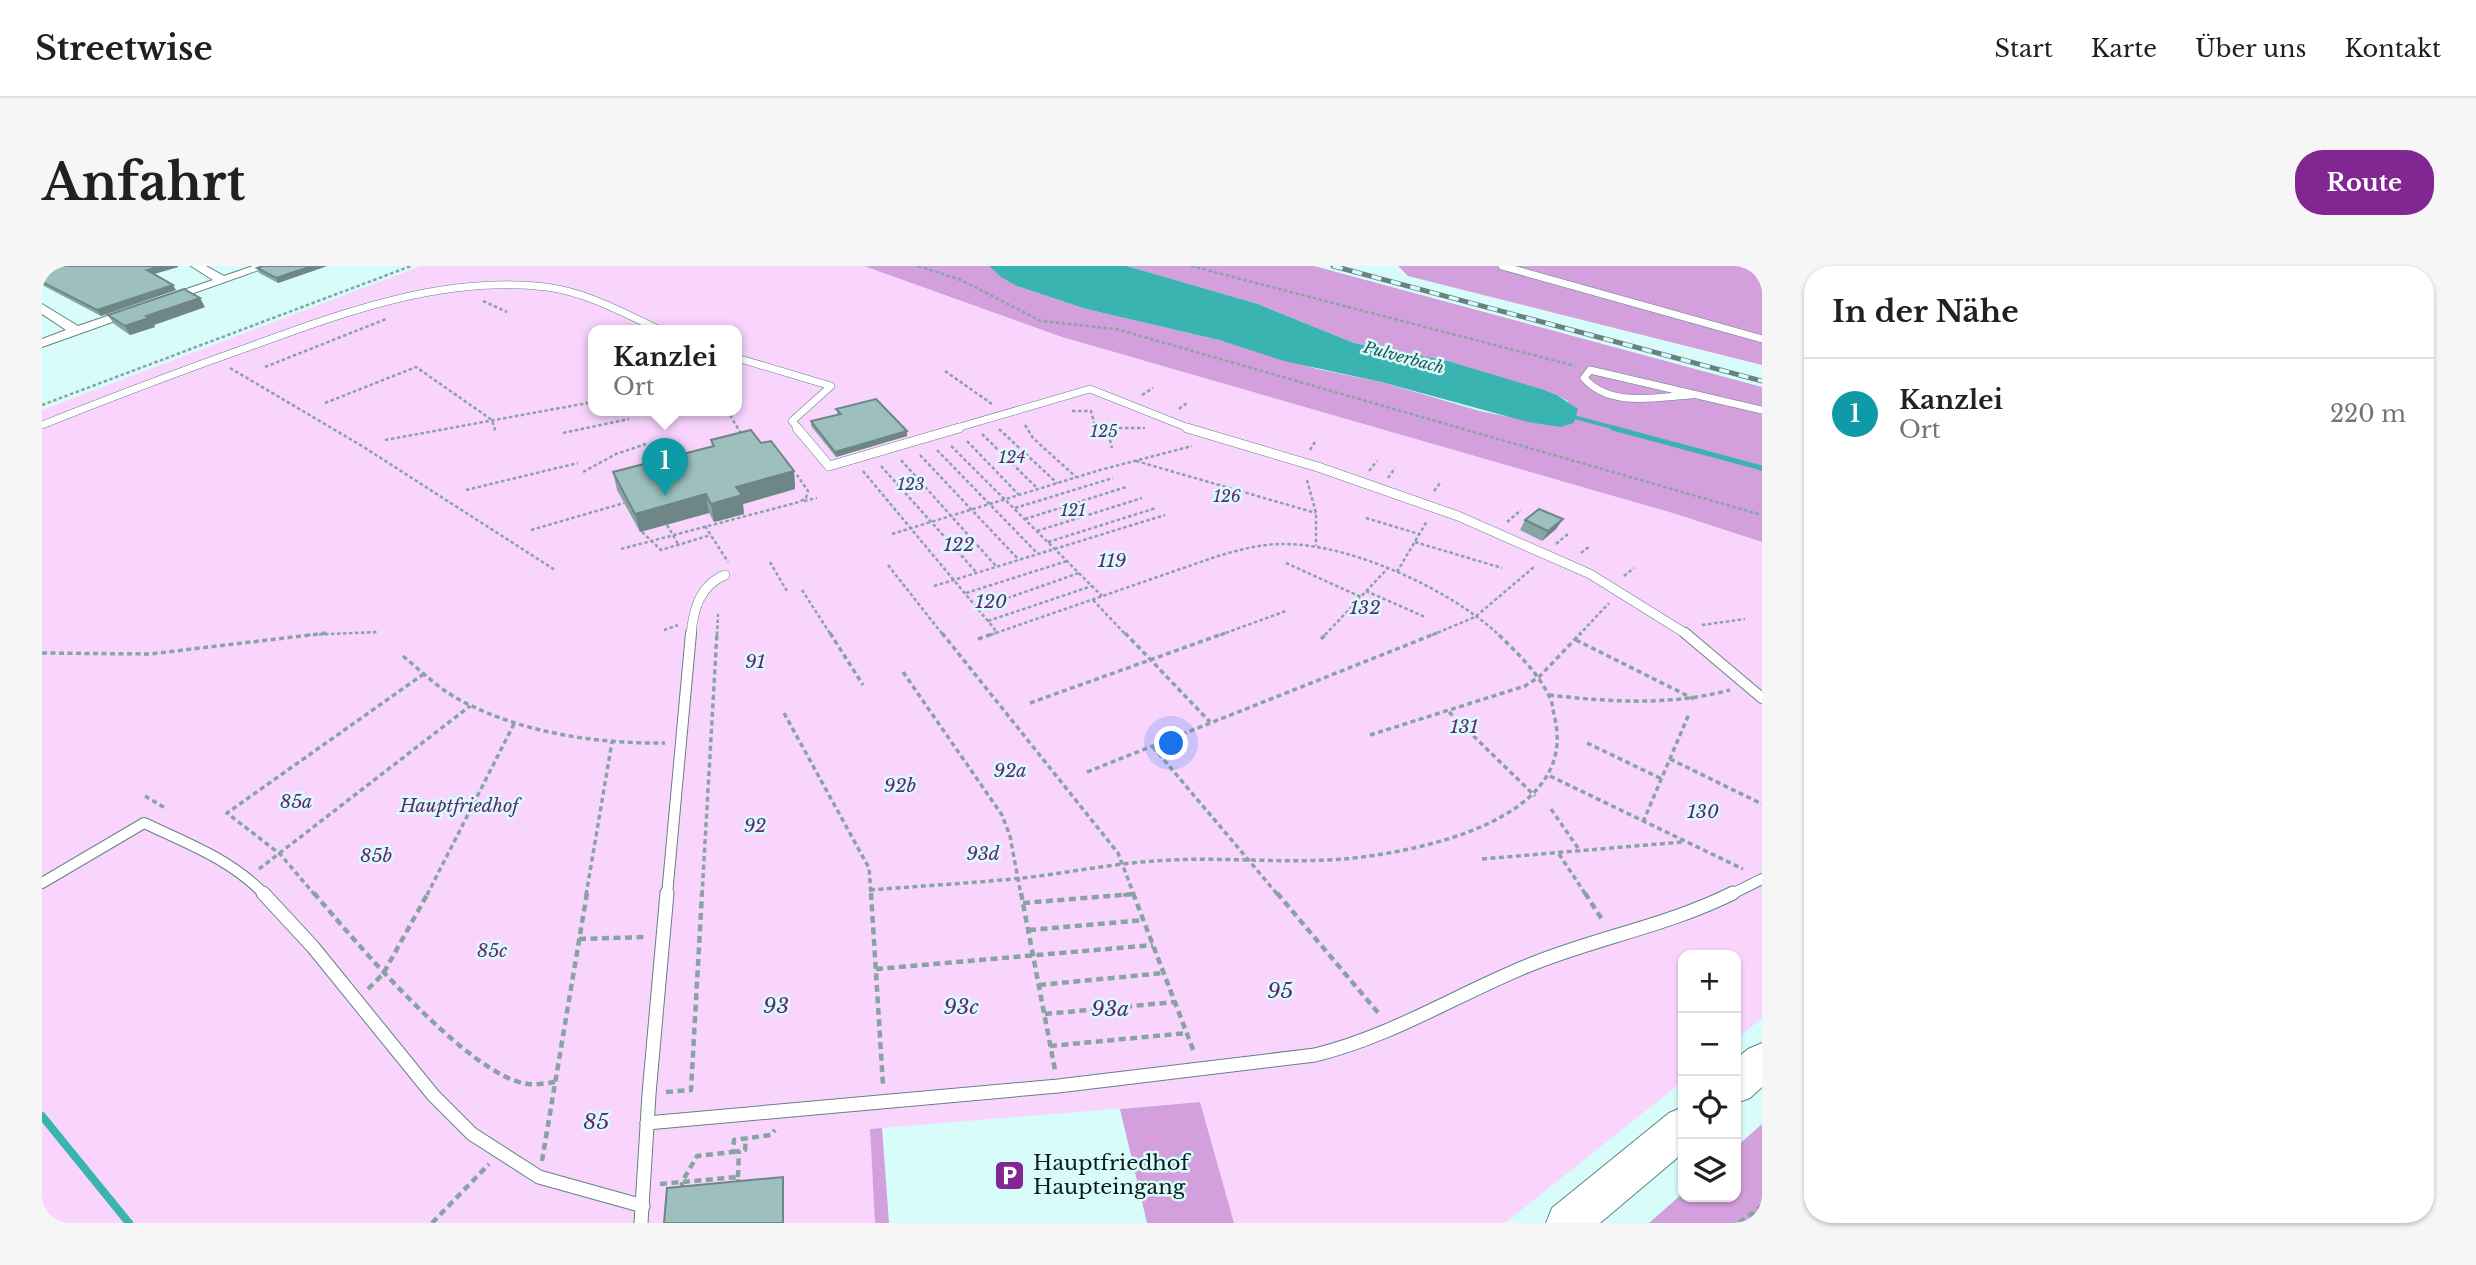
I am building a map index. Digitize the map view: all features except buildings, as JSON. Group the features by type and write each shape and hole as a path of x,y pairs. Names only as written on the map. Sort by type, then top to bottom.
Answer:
{"main road":[{"path":"1741,1080 1762,1062"},
{"path":"1567,1223 1678,1131"}],"street":[{"path":"197,266 222,280"},
{"path":"42,343 264,266"},
{"path":"42,308 76,331"}],"lane":[{"path":"1502,266 1762,339"},
{"path":"42,425 347,310 409,295 464,288 530,286 565,291 648,325"},
{"path":"742,359 831,386 792,421 829,466 1090,389 1218,439 1303,462 1497,530 1620,591 1679,629 1762,698"},
{"path":"1691,395 1612,396 1592,389 1584,378 1590,370 1762,410"},
{"path":"641,1223 649,1094 692,621 703,590 727,569"},
{"path":"42,883 144,823 207,852 246,878 285,915 433,1095 472,1134 539,1177 643,1206"},
{"path":"647,1123 1058,1086 1315,1055 1352,1046 1394,1031 1527,965 1701,909 1757,876"}],"path":[{"path":"42,405 411,266"},
{"path":"918,266 961,280 1041,321 1116,330 1762,515"},
{"path":"1191,266 1590,370"},
{"path":"265,367 386,319"},
{"path":"214,359 362,446 555,570"},
{"path":"325,403 416,367 492,420 496,433"},
{"path":"945,371 1008,415"},
{"path":"385,440 588,403"},
{"path":"1035,406 1053,411 1091,411 1095,429 1187,428"},
{"path":"731,416 740,432"},
{"path":"563,433 629,419"},
{"path":"990,420 1057,483"},
{"path":"973,425 1038,489"},
{"path":"1025,425 1033,438 1076,477"},
{"path":"1107,428 1112,448"},
{"path":"956,430 1019,495"},
{"path":"940,434 1102,597"},
{"path":"926,438 1038,554"},
{"path":"892,534 1076,477 1218,439"},
{"path":"909,443 1019,560"},
{"path":"583,472 616,454 646,444"},
{"path":"890,448 997,567"},
{"path":"670,449 688,460"},
{"path":"870,454 977,573"},
{"path":"853,459 998,633"},
{"path":"1134,461 1316,513"},
{"path":"1303,462 1316,513 1316,546"},
{"path":"466,490 578,463"},
{"path":"797,475 808,491 806,498 799,502"},
{"path":"1014,508 1113,478"},
{"path":"1025,519 1126,487"},
{"path":"621,549 705,526 720,519 817,498"},
{"path":"1037,531 1142,498"},
{"path":"531,530 624,503"},
{"path":"1048,542 1156,508"},
{"path":"1397,572 1436,508"},
{"path":"934,586 1165,515"},
{"path":"1366,518 1419,534"},
{"path":"692,522 695,529"},
{"path":"667,525 679,545"},
{"path":"705,526 727,569"},
{"path":"642,531 645,536 655,540 660,550 711,535"},
{"path":"1415,542 1502,568"},
{"path":"870,890 1018,878 1157,861 1349,859 1420,847 1481,825 1535,796 1550,776 1559,748 1559,723 1539,677 1520,655 1475,617 1397,572 1353,555 1316,546 1283,544 1237,551 978,639"},
{"path":"1087,772 1475,617 1549,554"},
{"path":"965,594 1067,561"},
{"path":"770,562 788,593"},
{"path":"1286,563 1361,597"},
{"path":"888,565 1065,790 1118,853 1202,1070"},
{"path":"1321,639 1388,568"},
{"path":"977,608 1079,573"},
{"path":"988,621 1091,586"},
{"path":"802,590 863,685"},
{"path":"1366,591 1425,617"},
{"path":"1370,736 1525,686 1539,677 1620,591"},
{"path":"1093,600 1211,723"},
{"path":"1030,703 1286,611"},
{"path":"649,1094 691,1090 718,614"},
{"path":"1679,629 1745,619"},
{"path":"42,653 183,652 289,635 336,631 377,632"},
{"path":"1575,639 1696,700"},
{"path":"403,656 470,706 515,722 627,744 681,742"},
{"path":"902,672 1002,815 1010,836 1058,1086"},
{"path":"425,673 228,813 280,854 383,975 433,1023 483,1065 527,1084 555,1082"},
{"path":"1549,695 1616,704 1659,704 1696,700 1749,685"},
{"path":"246,878 470,706"},
{"path":"1449,712 1535,796"},
{"path":"784,713 869,868 885,1101"},
{"path":"1643,822 1689,713"},
{"path":"355,1002 383,975 420,909 515,722"},
{"path":"543,1154 612,742"},
{"path":"1587,743 1662,779"},
{"path":"1153,747 1394,1031"},
{"path":"1670,760 1762,803"},
{"path":"1550,776 1757,876"},
{"path":"145,796 165,808"},
{"path":"1551,809 1580,852"},
{"path":"1482,859 1685,842"},
{"path":"1559,853 1613,938"},
{"path":"1023,903 1134,894"},
{"path":"1028,930 1143,920"},
{"path":"579,939 664,936"},
{"path":"875,970 1153,945"},
{"path":"1039,985 1164,973"},
{"path":"1045,1014 1175,1002"},
{"path":"1051,1046 1187,1033"},
{"path":"738,1185 734,1140 771,1135 791,1110"},
{"path":"682,1190 682,1182 697,1156 746,1150 746,1138"},
{"path":"432,1223 500,1153"},
{"path":"644,1186 738,1177"},
{"path":"1739,1223 1762,1206"}],"green space":[{"name":"Hauptfriedhof","path":"421,266 864,266 1062,337 1676,514 1762,542 1762,1018 1741,1035 1741,950 1678,950 1678,1085 1505,1223 1234,1223 1199,1102 870,1129 875,1223 42,1223 42,410"}],"shaded area":[{"path":"864,266 989,266 1017,286 1086,309 1219,340 1317,369 1381,382 1480,411 1560,427 1568,401 1557,395 1448,361 1354,343 1258,304 1127,266 1314,266 1762,387 1762,542 1676,514 1062,337"},
{"path":"1398,266 1762,266 1762,365 1408,276"},
{"path":"1200,1102 1234,1223 1147,1223 1120,1109"},
{"path":"1762,1124 1762,1223 1649,1223 1678,1197 1678,1202 1741,1202 1741,1143"},
{"path":"882,1128 889,1223 875,1223 870,1129"}],"water":[{"path":"989,266 1127,266 1258,304 1354,343 1448,361 1541,389 1557,395 1578,409 1574,423 1560,427 1528,422 1381,382 1284,361 1219,340 1086,309 1017,286"}],"waterway":[{"name":"Pulverbach","path":"1570,416 1619,429"},
{"name":"Pulverbach","path":"1613,428 1762,468"},
{"path":"42,1116 129,1223"}],"railway":[{"path":"1333,266 1762,381"}],"place":[{"name":"Kanzlei","path":"665,496"},
{"name":"Hauptfriedhof Haupteingang","path":"1010,1175"}],"park label":[{"name":"125","path":"1104,431"},
{"name":"124","path":"1012,457"},
{"name":"123","path":"911,484"},
{"name":"126","path":"1227,496"},
{"name":"121","path":"1073,510"},
{"name":"122","path":"959,545"},
{"name":"119","path":"1112,561"},
{"name":"120","path":"991,602"},
{"name":"132","path":"1365,608"},
{"name":"91","path":"755,662"},
{"name":"131","path":"1464,727"},
{"name":"92a","path":"1010,771"},
{"name":"92b","path":"900,786"},
{"name":"85a","path":"296,802"},
{"name":"130","path":"1703,812"},
{"name":"92","path":"755,826"},
{"name":"93d","path":"983,854"},
{"name":"85b","path":"376,856"},
{"name":"85c","path":"492,951"},
{"name":"95","path":"1280,991"},
{"name":"93","path":"776,1006"},
{"name":"93c","path":"961,1007"},
{"name":"93a","path":"1110,1009"},
{"name":"85","path":"596,1122"}]}
